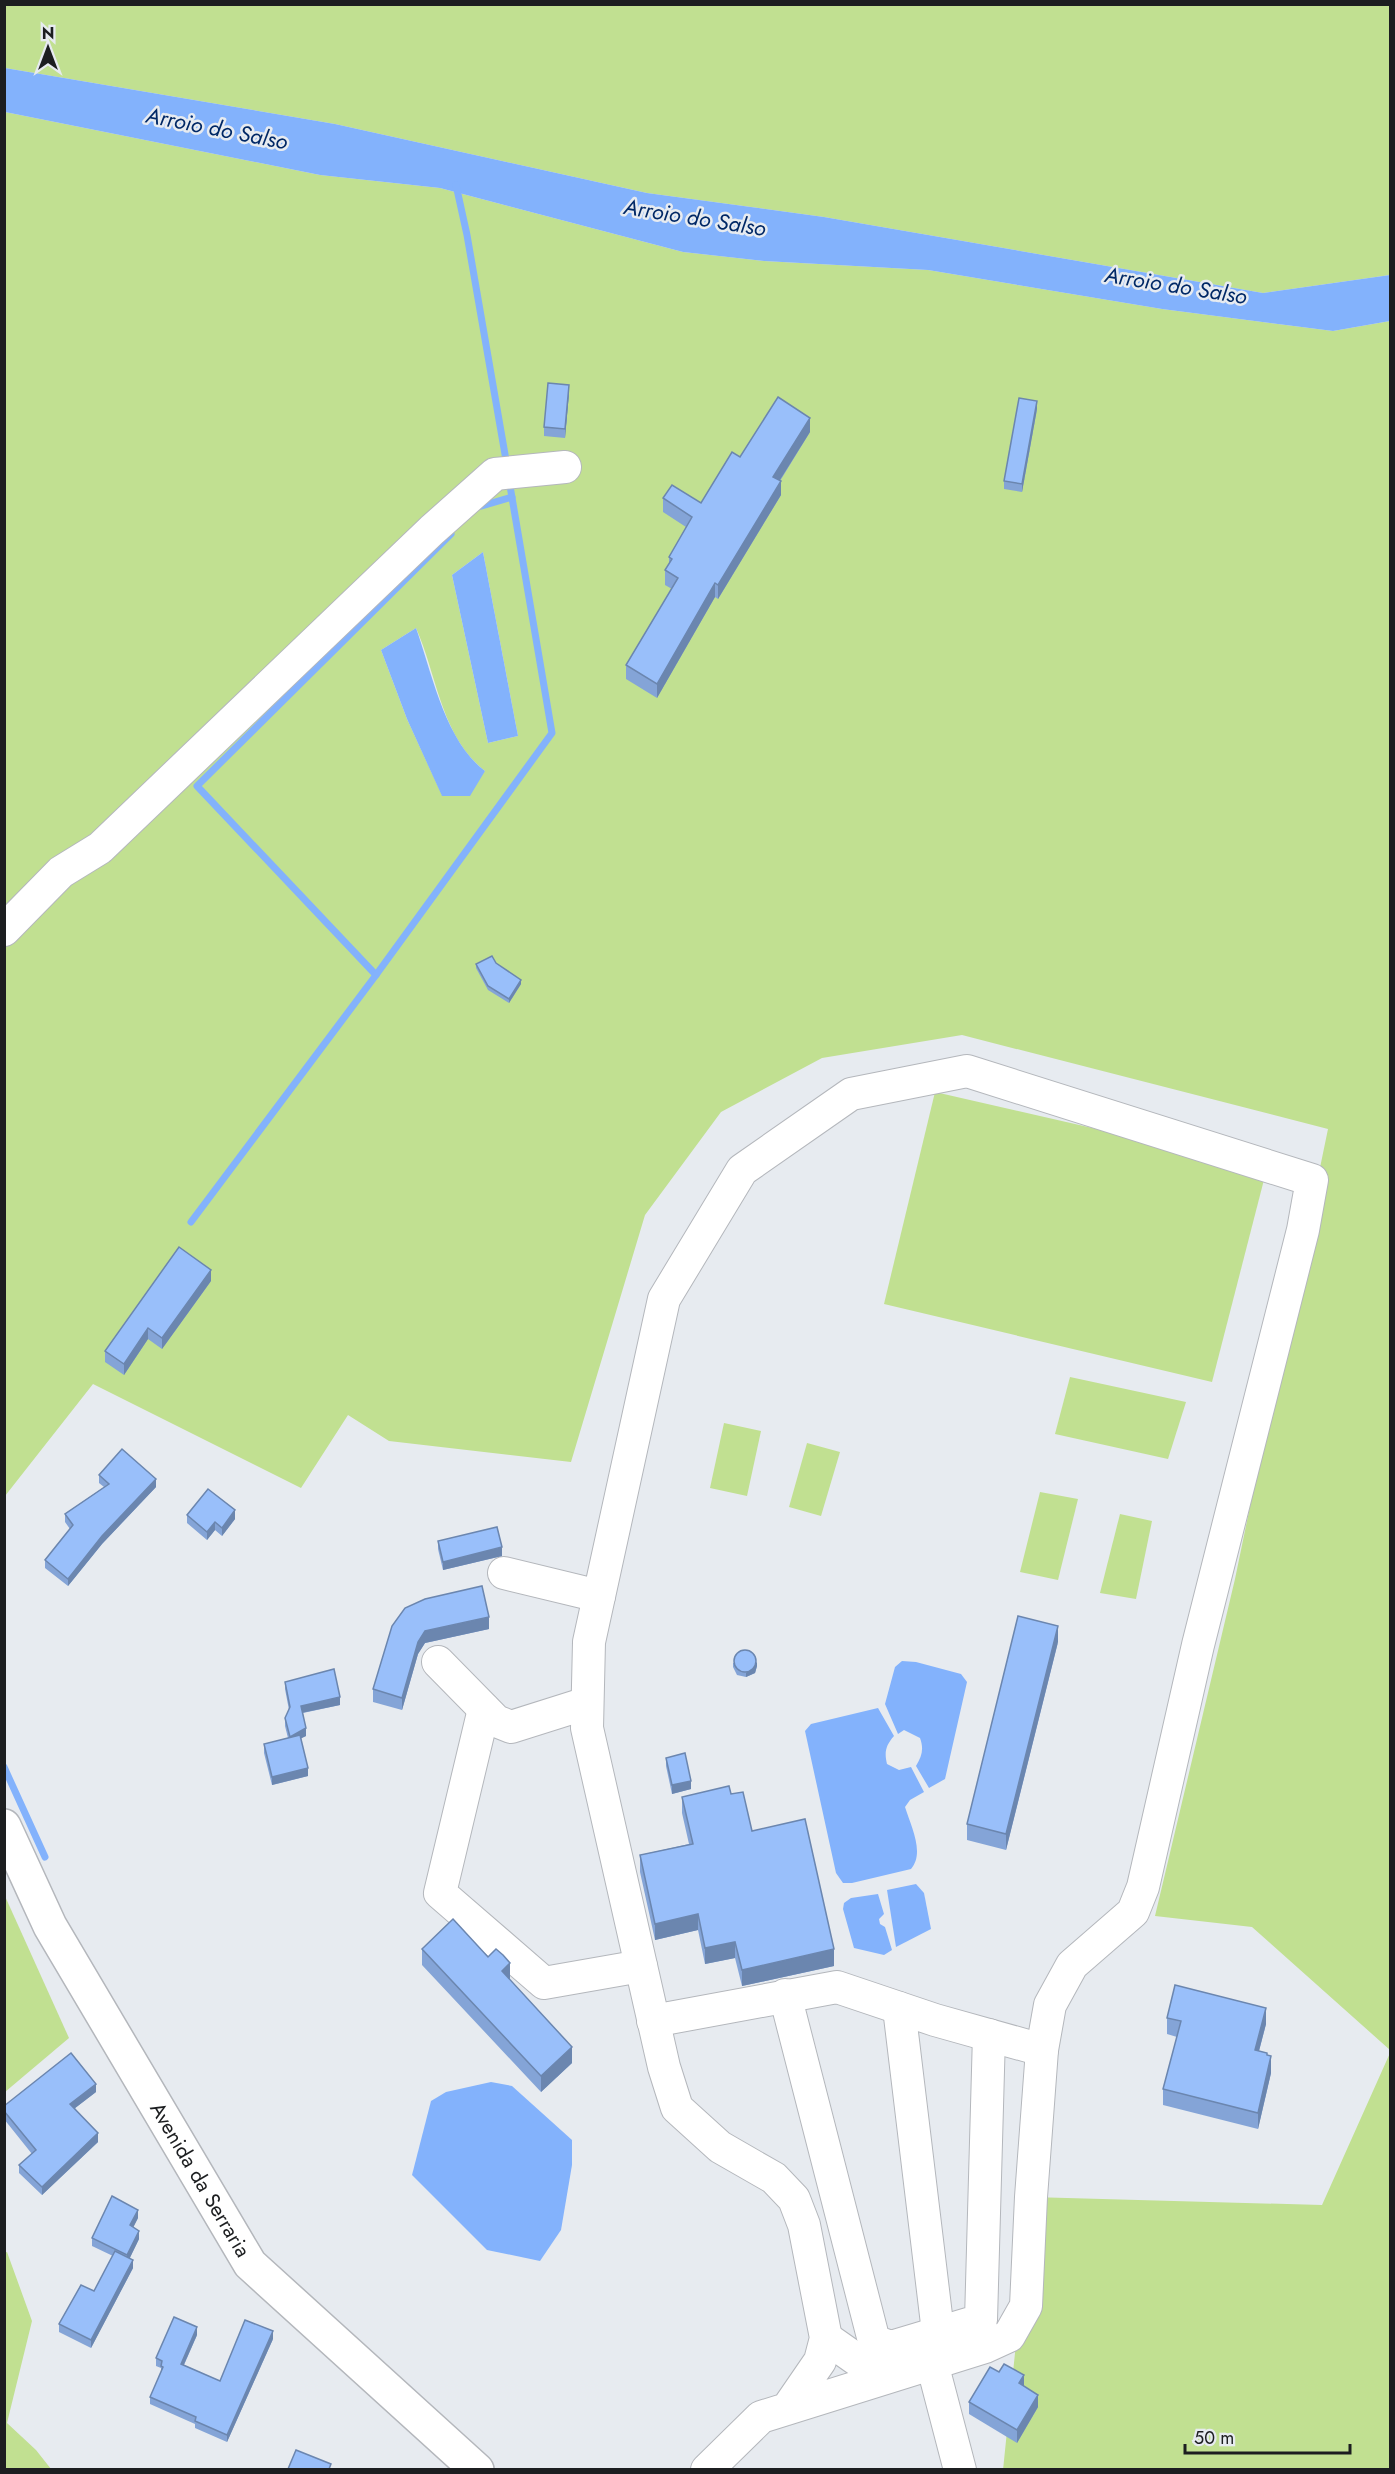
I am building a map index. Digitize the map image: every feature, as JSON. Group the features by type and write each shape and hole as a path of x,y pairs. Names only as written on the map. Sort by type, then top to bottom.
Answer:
{"main road":[{"name":"Avenida da Serraria","path":"4,1826 50,1926 250,2264 477,2469"}],"street":[{"path":"4,930 61,872 100,848 432,530 495,474 565,467"},
{"path":"707,2469 761,2417 787,2409 883,2379 932,2363 1009,2336 1026,2307 1042,2050 1050,2005 1072,1965 1133,1912 1143,1887 1198,1645 1303,1230 1312,1180 967,1071 851,1094 742,1170 664,1299 589,1642 586,1728 664,2067 677,2108 720,2147 774,2178 794,2199 804,2225 826,2338 820,2361 787,2409"},
{"path":"504,1573 599,1596"},
{"path":"438,1662 496,1721 511,1727 587,1703"},
{"path":"484,1709 440,1893 544,1983 641,1966"},
{"path":"653,2021 837,1987 899,2008 1042,2050"},
{"path":"785,1995 874,2341 891,2347 981,2320 989,2035"},
{"path":"899,2008 939,2332"},
{"path":"826,2338 883,2379"},
{"path":"932,2363 960,2469"}],"green space":[{"path":"4,5 1390,5 1390,275 1263,293 824,217 647,193 335,124 5,68"},
{"path":"5,112 320,175 440,188 683,252 764,261 928,270 1162,309 1333,331 1390,321 1390,2050 1252,1927 1155,1916 1235,1579 1328,1129 962,1035 822,1058 721,1112 645,1215 571,1462 389,1441 348,1415 301,1488 93,1384 5,1496","holes":["483,552 518,736 488,743 452,575","416,628 449,723 470,757 485,771 442,795 407,719 381,650"]},
{"path":"935,1092 1267,1168 1212,1382 884,1304"},
{"path":"1070,1377 1186,1402 1168,1459 1055,1434"},
{"path":"724,1423 761,1431 747,1496 710,1488"},
{"path":"807,1443 840,1452 821,1516 789,1507"},
{"path":"1040,1492 1078,1499 1058,1580 1020,1572"},
{"path":"1120,1514 1152,1521 1136,1599 1100,1593"},
{"path":"4,1894 69,2038 5,2092 4,2092"},
{"path":"1390,2053 1390,2469 1003,2470 1031,2197 1322,2205"},
{"path":"7,2252 32,2321 7,2423 36,2450 51,2469 5,2469 4,2253"}],"water":[{"name":"Arroio do Salso","path":"5,68 335,124 647,193 824,217 1263,293 1390,275 1390,321 1333,331 1162,309 928,270 764,261 683,252 440,188 320,175 5,112"},
{"path":"483,552 518,736 488,743 452,575"},
{"path":"416,628 434,685 450,724 471,758 485,771 470,796 442,796 407,719 381,650"},
{"path":"902,1661 916,1662 961,1674 967,1682 945,1779 929,1788 916,1766 922,1752 920,1738 904,1730 898,1734 885,1704 895,1667"},
{"path":"878,1708 894,1736 886,1749 887,1764 899,1770 911,1767 924,1792 910,1800 905,1807 916,1839 917,1855 911,1869 852,1883 843,1883 836,1873 805,1731 811,1724"},
{"path":"916,1884 924,1893 931,1929 896,1947 887,1890"},
{"path":"878,1894 884,1914 879,1919 880,1924 885,1927 892,1950 884,1955 854,1948 843,1909 844,1903 851,1898"},
{"path":"491,2082 512,2086 572,2140 572,2165 561,2230 540,2261 487,2250 412,2175 431,2101 446,2092"}],"building":[{"path":"548,383 569,385 565,429 544,427"},
{"path":"778,397 810,418 773,477 781,481 718,585 715,583 657,684 626,665 678,578 665,570 672,559 669,557 692,517 663,498 672,485 701,503 732,452 740,457"},
{"path":"1019,398 1037,401 1022,484 1004,481"},
{"path":"492,956 496,963 521,980 509,999 488,986 476,964"},
{"path":"179,1247 211,1270 162,1338 148,1328 124,1364 105,1351"},
{"path":"122,1449 156,1479 102,1536 68,1579 45,1560 73,1525 65,1514 109,1484 99,1475"},
{"path":"208,1489 235,1510 222,1528 215,1522 207,1532 187,1515"},
{"path":"497,1527 502,1547 443,1562 438,1541"},
{"path":"482,1586 489,1617 425,1631 418,1642 402,1698 373,1689 392,1626 405,1608 425,1599"},
{"path":"1018,1616 1058,1626 1006,1834 967,1824"},
{"path":"741,1650 749,1650 756,1657 756,1665 749,1672 741,1672 734,1665 734,1657"},
{"path":"334,1669 340,1697 301,1706 306,1728 290,1737 285,1718 290,1707 285,1682"},
{"path":"300,1735 308,1768 272,1777 264,1744"},
{"path":"685,1753 691,1781 672,1785 666,1758"},
{"path":"729,1786 731,1794 743,1792 752,1831 805,1819 834,1949 742,1970 735,1942 705,1948 698,1914 655,1924 640,1855 693,1844 682,1797"},
{"path":"453,1919 488,1957 496,1949 503,1955 510,1963 502,1971 572,2047 541,2076 422,1949"},
{"path":"1175,1985 1266,2008 1255,2050 1271,2056 1258,2113 1163,2089 1181,2021 1167,2018"},
{"path":"71,2053 96,2084 70,2104 98,2133 42,2187 19,2165 36,2150 4,2111 4,2106"},
{"path":"112,2196 138,2210 130,2225 139,2231 127,2255 92,2238"},
{"path":"115,2251 133,2260 91,2340 59,2324 81,2285 94,2291"},
{"path":"174,2317 197,2327 181,2364 220,2381 245,2320 273,2331 227,2435 195,2421 196,2417 150,2397 163,2367 161,2366 162,2361 156,2358"},
{"path":"1004,2364 1024,2375 1019,2383 1038,2395 1017,2430 969,2402 990,2367 999,2372"},
{"path":"296,2450 331,2464 329,2469 288,2469"}],"waterway":[{"path":"456,185 467,235 507,466"},
{"path":"191,1222 376,975 552,733 509,480"},
{"path":"478,507 512,497"},
{"path":"376,975 197,786 451,534"},
{"path":"4,1767 45,1857"}]}
